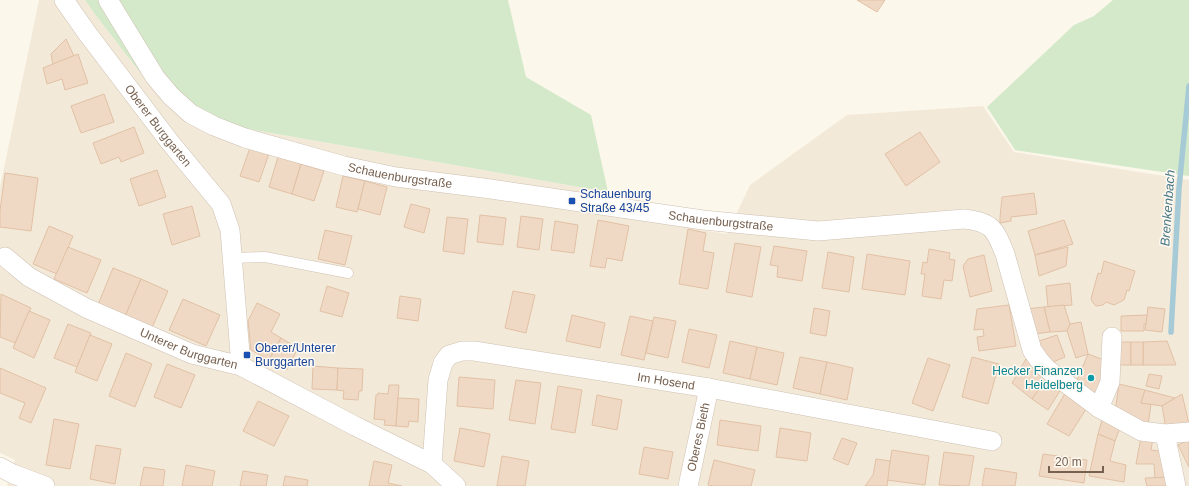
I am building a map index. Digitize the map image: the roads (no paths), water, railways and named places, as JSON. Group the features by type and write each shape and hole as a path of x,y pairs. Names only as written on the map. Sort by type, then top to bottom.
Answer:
{"street":[{"name":"Oberer Burggarten","path":"64,0 164,135 221,204 230,230 241,366"},
{"name":"Schauenburgstraße","path":"108,0 155,77 171,96 191,114 214,126 245,138 344,166 396,177 491,189 703,220 818,231 964,218 981,222 994,230 1000,240 1032,350 1038,360 1047,369 1099,408 1141,431 1165,434 1189,432"},
{"name":"Unterer Burggarten","path":"5,257 29,277 86,308 192,354 241,366 355,426 432,464 456,486"},
{"path":"1099,408 1110,382 1112,337"},
{"name":"Im Hosend","path":"432,464 438,380 444,363 449,355 462,351 474,350 709,388 992,441"},
{"name":"Oberes Bieth","path":"688,486 709,388"},
{"path":"1165,434 1176,486"},
{"path":"0,467 13,474 45,486"}],"lane":[{"path":"232,258 265,257 348,273"}],"waterway":[{"name":"Brenkenbach","path":"1171,332 1179,188 1189,86"}],"place":[{"name":"Schauenburg Straße 43/45","path":"572,201"},
{"name":"Oberer/Unterer Burggarten","path":"247,355"},
{"name":"Hecker Finanzen Heidelberg","path":"1091,378"}]}
